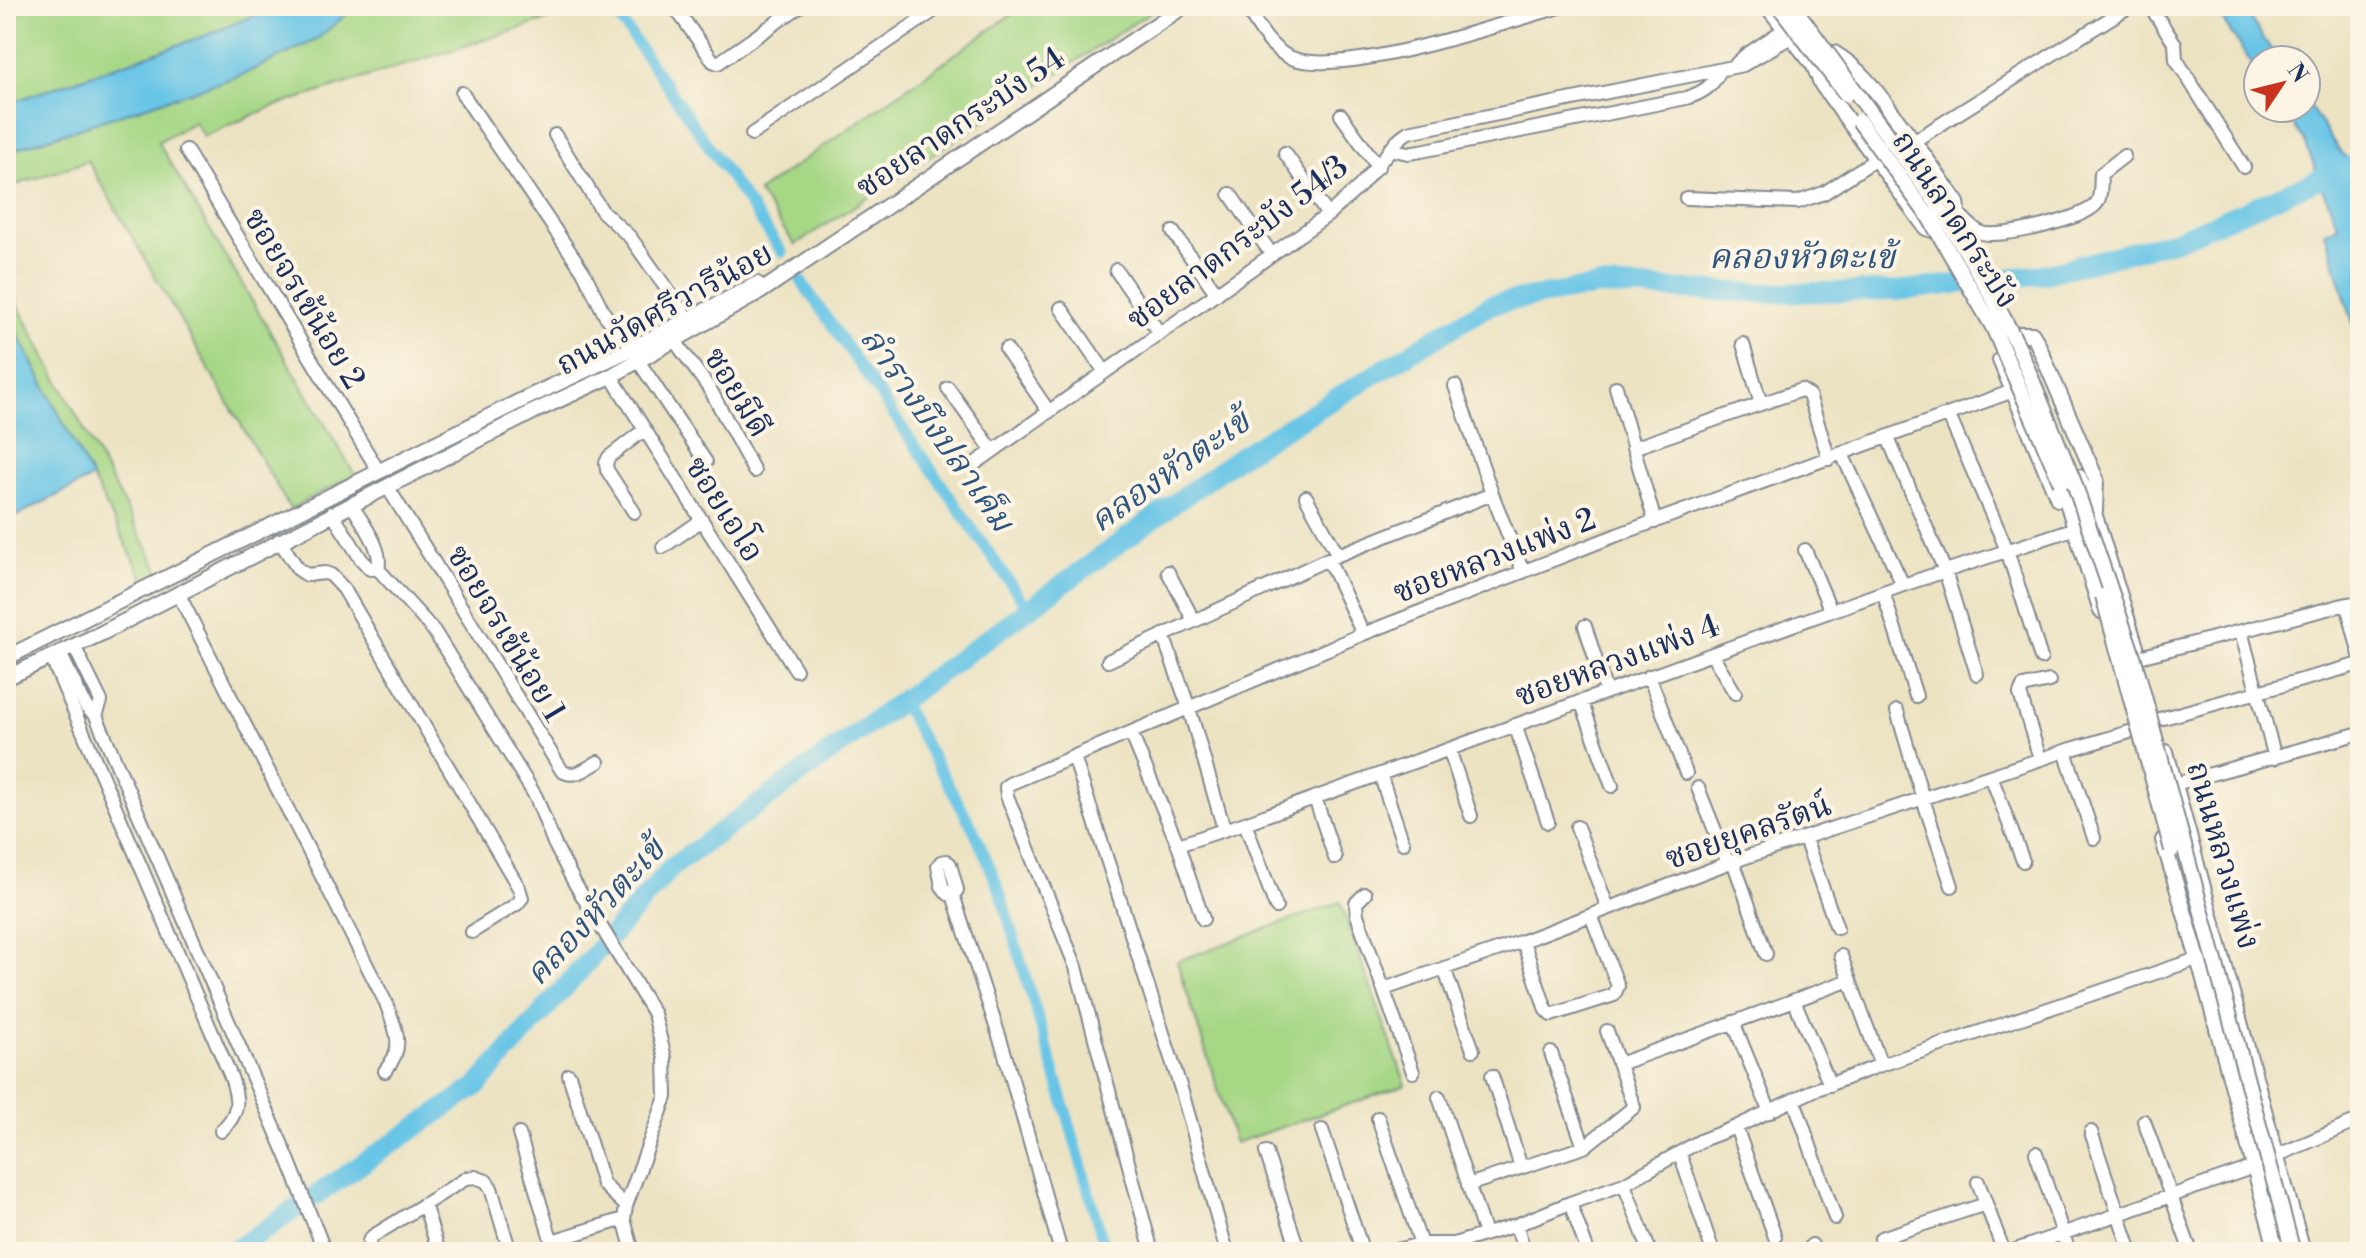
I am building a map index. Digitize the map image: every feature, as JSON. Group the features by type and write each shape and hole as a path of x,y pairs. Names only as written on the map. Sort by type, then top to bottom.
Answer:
{"main road":[{"name":"ซอยลาดกระบัง 54","path":"807,259 1184,6"},
{"name":"ถนนลาดกระบัง","path":"1767,6 1859,121 1929,217 1986,314 2061,483"},
{"path":"1779,6 1920,191 2009,344 2039,410 2092,556 2287,1252"},
{"path":"1793,6 1936,202 1966,251 2018,346 2073,480 2134,659 2293,1252"},
{"name":"ถนนลาดกระบัง","path":"1802,6 1946,207 2011,319 2079,477"},
{"path":"1814,66 1822,85 1926,228 1936,231 1956,218 1957,203 1914,141 1861,72 1834,53"},
{"name":"ถนนวัดศรีวารีน้อย","path":"6,678 535,411 611,376 688,319 807,259"},
{"name":"ถนนวัดศรีวารีน้อย","path":"6,658 534,394 675,341 760,292 807,259"},
{"path":"2076,527 2052,487 1996,350 2000,342 2019,334 2032,334 2037,342 2096,479 2095,516"},
{"path":"379,472 387,486"},
{"name":"ถนนหลวงแพ่ง","path":"2079,477 2095,516 2139,657 2303,1252"},
{"name":"ถนนหลวงแพ่ง","path":"2061,483 2099,604 2277,1252"},
{"path":"66,629 74,646"},
{"path":"51,636 56,655"}],"street":[{"path":"676,7 713,61 720,62 800,6"},
{"path":"752,134 941,6"},
{"path":"1245,6 1262,33 1285,55 1313,61 1352,61 1390,54 1563,6"},
{"path":"1914,141 2130,6"},
{"path":"2150,6 2175,44 2176,59 2244,167"},
{"name":"ซอยลาดกระบัง 54/3","path":"973,465 1328,215 1378,167 1400,138 1414,130 1734,67 1751,62 1788,33"},
{"path":"1390,149 1408,153 1421,151 1686,98 1709,88 1720,70"},
{"path":"462,93 583,271 605,315 636,355 706,462"},
{"path":"1341,115 1378,167"},
{"path":"555,135 602,211 630,237 688,319"},
{"name":"ซอยจรเข้น้อย 2","path":"186,150 379,472"},
{"path":"1285,153 1328,215"},
{"path":"1958,213 1982,233 1997,234 2073,218 2094,206 2100,196 2101,174 2124,156"},
{"path":"1686,198 1798,202 1824,193 1876,159"},
{"path":"1230,194 1272,255"},
{"path":"1173,232 1217,294"},
{"path":"1116,270 1160,334"},
{"path":"1061,308 1105,372"},
{"name":"ซอยมีดี","path":"675,341 711,391 754,471"},
{"path":"1743,344 1761,404"},
{"path":"1006,349 1049,412"},
{"name":"ซอยเอโอ","path":"611,376 796,670"},
{"path":"1455,386 1523,572"},
{"path":"1616,387 1655,522"},
{"path":"948,388 993,451"},
{"path":"1633,448 1796,391 1806,392 1835,456 1903,585"},
{"name":"ซอยหลวงแพ่ง 2","path":"1152,1252 1076,967 1006,791 1012,781 1363,634 1655,522 2013,391"},
{"path":"1949,416 2007,550 2041,658"},
{"path":"634,512 607,470 606,463 609,457 644,430"},
{"path":"1888,438 1945,571 1977,674"},
{"name":"ซอยจรเข้น้อย 1","path":"387,486 562,771 577,774 598,762"},
{"path":"1108,661 1333,557 1492,494"},
{"path":"1306,497 1363,634"},
{"path":"351,504 376,548 381,561 378,569"},
{"path":"332,513 361,559 370,569 378,569 434,631 536,797 574,882 654,1014 665,1058 666,1097 625,1212 553,1247 519,1134"},
{"path":"663,547 702,520"},
{"name":"ซอยหลวงแพ่ง 4","path":"1178,845 1883,592 2076,527"},
{"path":"279,540 298,569 307,575 331,575 344,589 519,888 522,898 517,904 472,932"},
{"path":"1805,550 1831,611"},
{"path":"1168,572 1194,621"},
{"path":"1883,592 1916,696"},
{"path":"178,593 386,1003 397,1033 398,1050 385,1071"},
{"path":"2139,657 2354,604 2360,655"},
{"path":"1585,626 1606,692"},
{"path":"2241,631 2275,758"},
{"path":"1163,635 1189,708 1224,829"},
{"path":"74,646 101,701 96,716"},
{"path":"1712,654 1735,693"},
{"path":"56,655 86,707 96,716 288,1159 325,1252"},
{"path":"56,655 231,1077 236,1108 233,1119 221,1131"},
{"path":"2156,720 2360,664"},
{"path":"1649,676 1686,773"},
{"path":"2040,759 2020,694 2023,687 2049,681"},
{"path":"1581,701 1612,786"},
{"path":"1897,711 1952,886"},
{"path":"1515,725 1548,822"},
{"name":"ซอยยุคลรัตน์","path":"1384,989 1523,941 1730,862 2133,731"},
{"path":"1131,733 1178,845 1203,919"},
{"path":"2175,784 2360,733"},
{"path":"1449,749 1471,816"},
{"path":"2065,751 2094,838"},
{"path":"1074,757 1182,1092 1227,1252"},
{"path":"1380,774 1403,843"},
{"path":"1991,776 2023,861"},
{"path":"1698,788 1766,954"},
{"path":"1315,798 1335,858"},
{"path":"1245,823 1276,907"},
{"path":"1577,827 1608,908"},
{"path":"1805,839 1837,928"},
{"path":"1365,894 1358,899 1356,907 1413,1072"},
{"path":"953,895 1004,1051 1061,1252"},
{"path":"1523,941 1548,1014 1554,1015 1614,995 1618,986 1591,915"},
{"path":"1841,956 1881,1065"},
{"path":"1392,1252 1421,1244 1455,1248 1485,1234 1624,1184 1702,1140 1881,1065 2197,959"},
{"path":"1444,968 1473,1050"},
{"path":"1619,1064 1850,980"},
{"path":"1794,1000 1830,1085"},
{"path":"1733,1022 1770,1112"},
{"path":"1468,1185 1584,1147 1634,1107 1607,1031"},
{"path":"1551,1053 1584,1147"},
{"path":"569,1075 603,1184 625,1212 633,1252"},
{"path":"1492,1076 1521,1167"},
{"path":"1439,1097 1485,1234"},
{"path":"1794,1100 1835,1218"},
{"path":"1378,1118 1421,1244"},
{"path":"2278,1155 2360,1120"},
{"path":"2144,1121 2191,1252"},
{"path":"1736,1127 1775,1237"},
{"path":"1322,1130 1363,1252"},
{"path":"2091,1132 2131,1252"},
{"path":"1266,1152 1299,1252"},
{"path":"2036,1153 2069,1252"},
{"path":"1680,1154 1713,1252"},
{"path":"1978,1182 2007,1252 2254,1167"},
{"path":"370,1252 369,1241 373,1236 467,1178 475,1177 486,1181 491,1188 510,1252"},
{"path":"1624,1184 1650,1252"},
{"path":"1570,1203 1588,1252"},
{"path":"424,1204 439,1252"},
{"path":"1881,1238 1986,1204"},
{"path":"1516,1225 1525,1252"}],"green space":[{"path":"33,6 277,6 207,35 6,104 6,15"},
{"path":"356,6 591,6 272,107 204,136 194,122 158,142 355,475 290,509 88,161 6,188 6,152 244,74 316,40"},
{"path":"1024,6 1160,6 795,245 758,192"},
{"path":"6,283 161,574 145,581 6,311"},
{"path":"1340,902 1406,1085 1235,1143 1177,961"}],"water":[{"path":"277,6 356,6 316,40 244,74 6,152 6,104 207,35"},
{"path":"2213,6 2242,6 2267,44 2242,44 2242,49"},
{"path":"2293,124 2321,124 2341,153 2352,162 2360,180 2360,346 2325,232 2338,226 2304,140"},
{"path":"6,311 92,478 6,521"}],"waterway":[{"name":"ลำรางบึงปลาเค็ม","path":"611,6 782,252"},
{"name":"คลองหัวตะเข้","path":"232,1252 477,1086 672,867 1240,456 1492,304 1598,286 1761,293 1895,291 2045,274 2176,240 2360,162"},
{"name":"ลำรางบึงปลาเค็ม","path":"801,281 1028,609"},
{"path":"901,701 974,830 999,889 1106,1252"}]}
